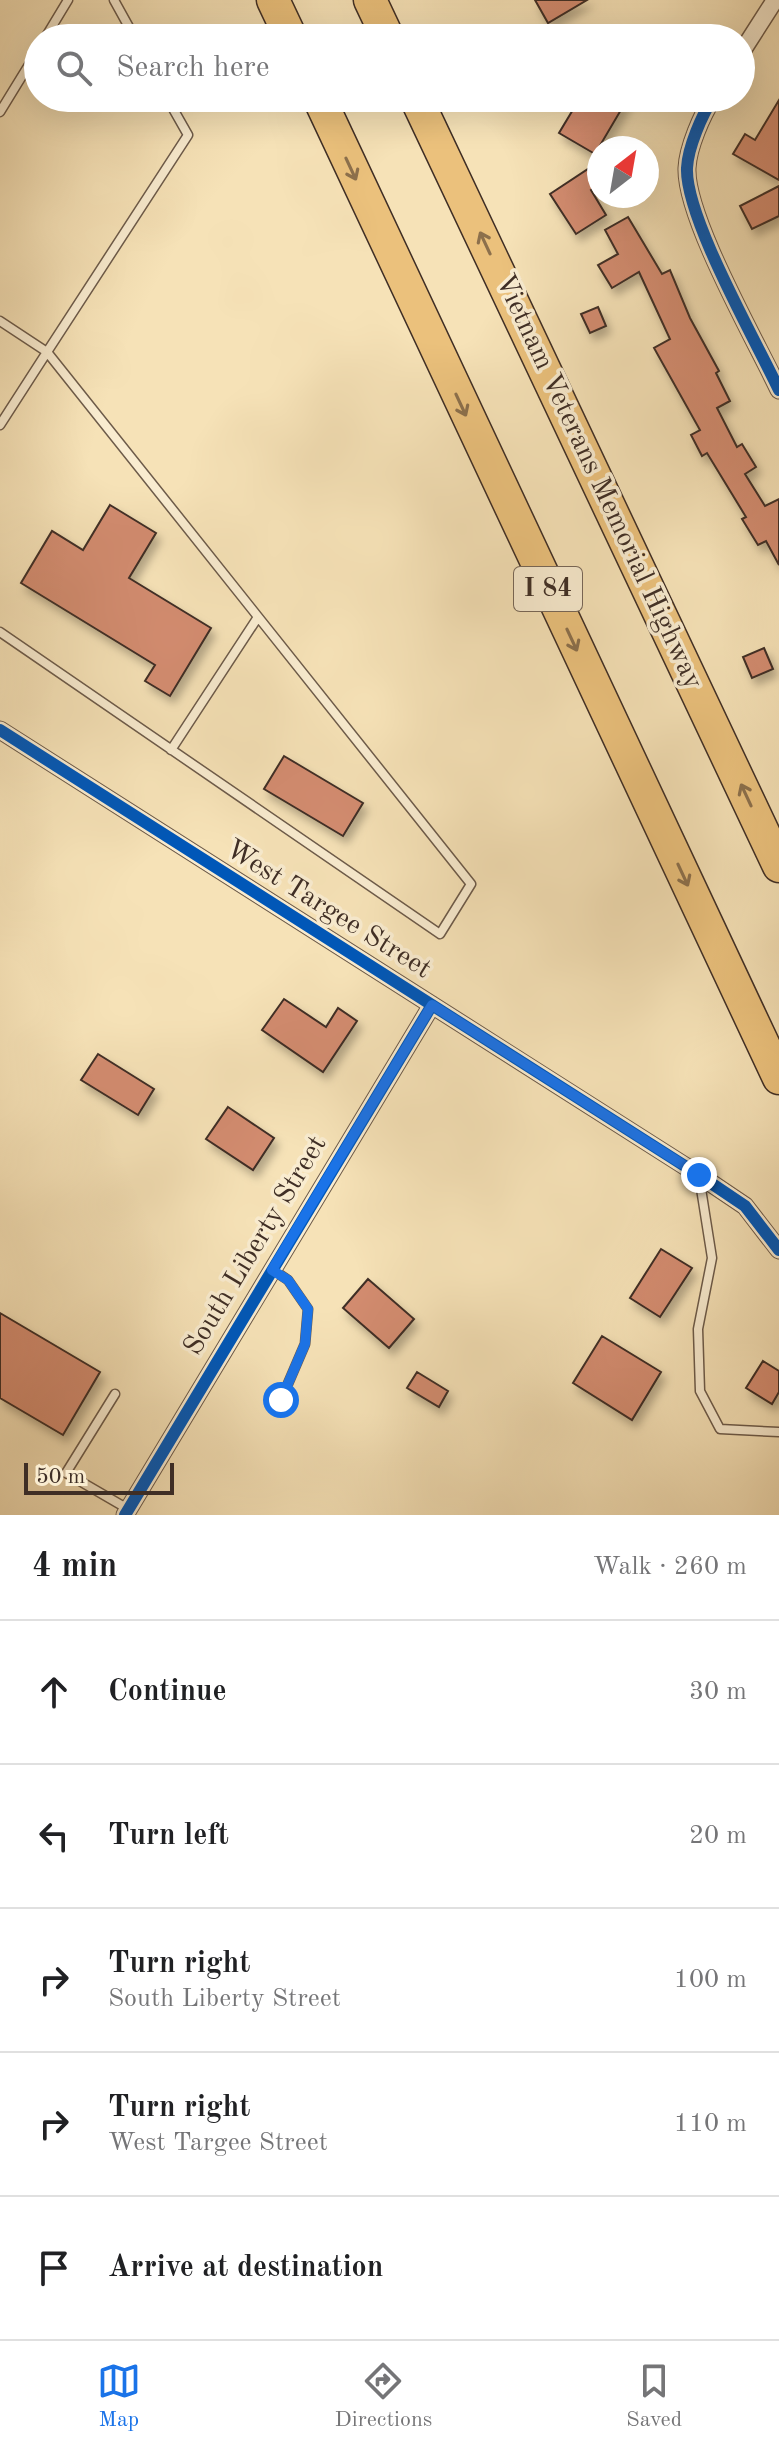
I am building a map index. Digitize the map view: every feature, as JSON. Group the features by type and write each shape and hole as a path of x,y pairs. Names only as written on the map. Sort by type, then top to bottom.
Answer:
{"highway":[{"path":"273,0 284,24"},
{"path":"370,0 381,24"},
{"name":"I 84","path":"326,112 779,1078"},
{"name":"Vietnam Veterans Memorial Highway","path":"423,112 779,866"}],"street":[{"path":"755,31 775,0"},
{"path":"705,112 687,167 698,220 779,390"},
{"name":"West Targee Street","path":"0,730 699,1175 745,1206 779,1250"},
{"name":"South Liberty Street","path":"127,1512 432,1005"}],"lane":[{"path":"53,24 68,0"},
{"path":"114,0 127,24"},
{"path":"0,112 24,73"},
{"path":"0,425 188,135 175,112"},
{"path":"0,321 47,352 471,884 440,934 0,632"},
{"path":"171,750 258,617"},
{"path":"699,1175 712,1258 698,1329 700,1391 720,1429 779,1432"},
{"path":"272,1270 288,1280 308,1309 305,1344 281,1400"},
{"path":"115,1394 66,1473 127,1512"}],"building":[{"path":"535,0 587,0 548,23"},
{"path":"779,100 779,180 733,154 745,134 755,140"},
{"path":"572,112 620,112 606,136 587,136 587,149 559,133"},
{"path":"587,170 587,208 602,208 606,215 576,234 550,194"},
{"path":"779,186 779,216 752,229 740,206"},
{"path":"628,217 662,274 670,270 690,318 719,371 716,373 730,401 717,408 737,447 742,444 756,467 745,474 765,506 779,499 779,565 766,541 758,545 742,519 746,517 707,453 702,456 691,435 700,430 654,348 670,339 639,272 612,288 598,265 618,254 605,230"},
{"path":"598,307 606,326 590,333 581,314"},
{"path":"110,505 156,533 129,578 211,628 170,696 145,681 155,665 21,583 52,531 83,550"},
{"path":"764,648 773,669 752,678 743,657"},
{"path":"284,756 363,803 343,836 264,789"},
{"path":"284,999 326,1027 338,1008 357,1021 323,1072 262,1030"},
{"path":"98,1054 154,1089 138,1115 81,1080"},
{"path":"228,1107 274,1138 253,1170 206,1139"},
{"path":"661,1249 692,1268 660,1317 630,1298"},
{"path":"368,1279 414,1319 389,1348 343,1308"},
{"path":"0,1313 100,1372 63,1435 0,1398"},
{"path":"602,1336 661,1372 632,1420 573,1383"},
{"path":"763,1361 779,1371 779,1392 772,1404 746,1388"},
{"path":"417,1372 448,1391 439,1407 407,1388"}],"cycle path":[{"path":"705,112 690,151 687,168 689,190 709,247 779,390"},
{"path":"0,730 699,1175 745,1206 779,1250"},
{"path":"125,1515 432,1005"}],"route":[{"path":"281,1400 305,1344 308,1309 288,1280 272,1270 432,1005 699,1175"}]}
